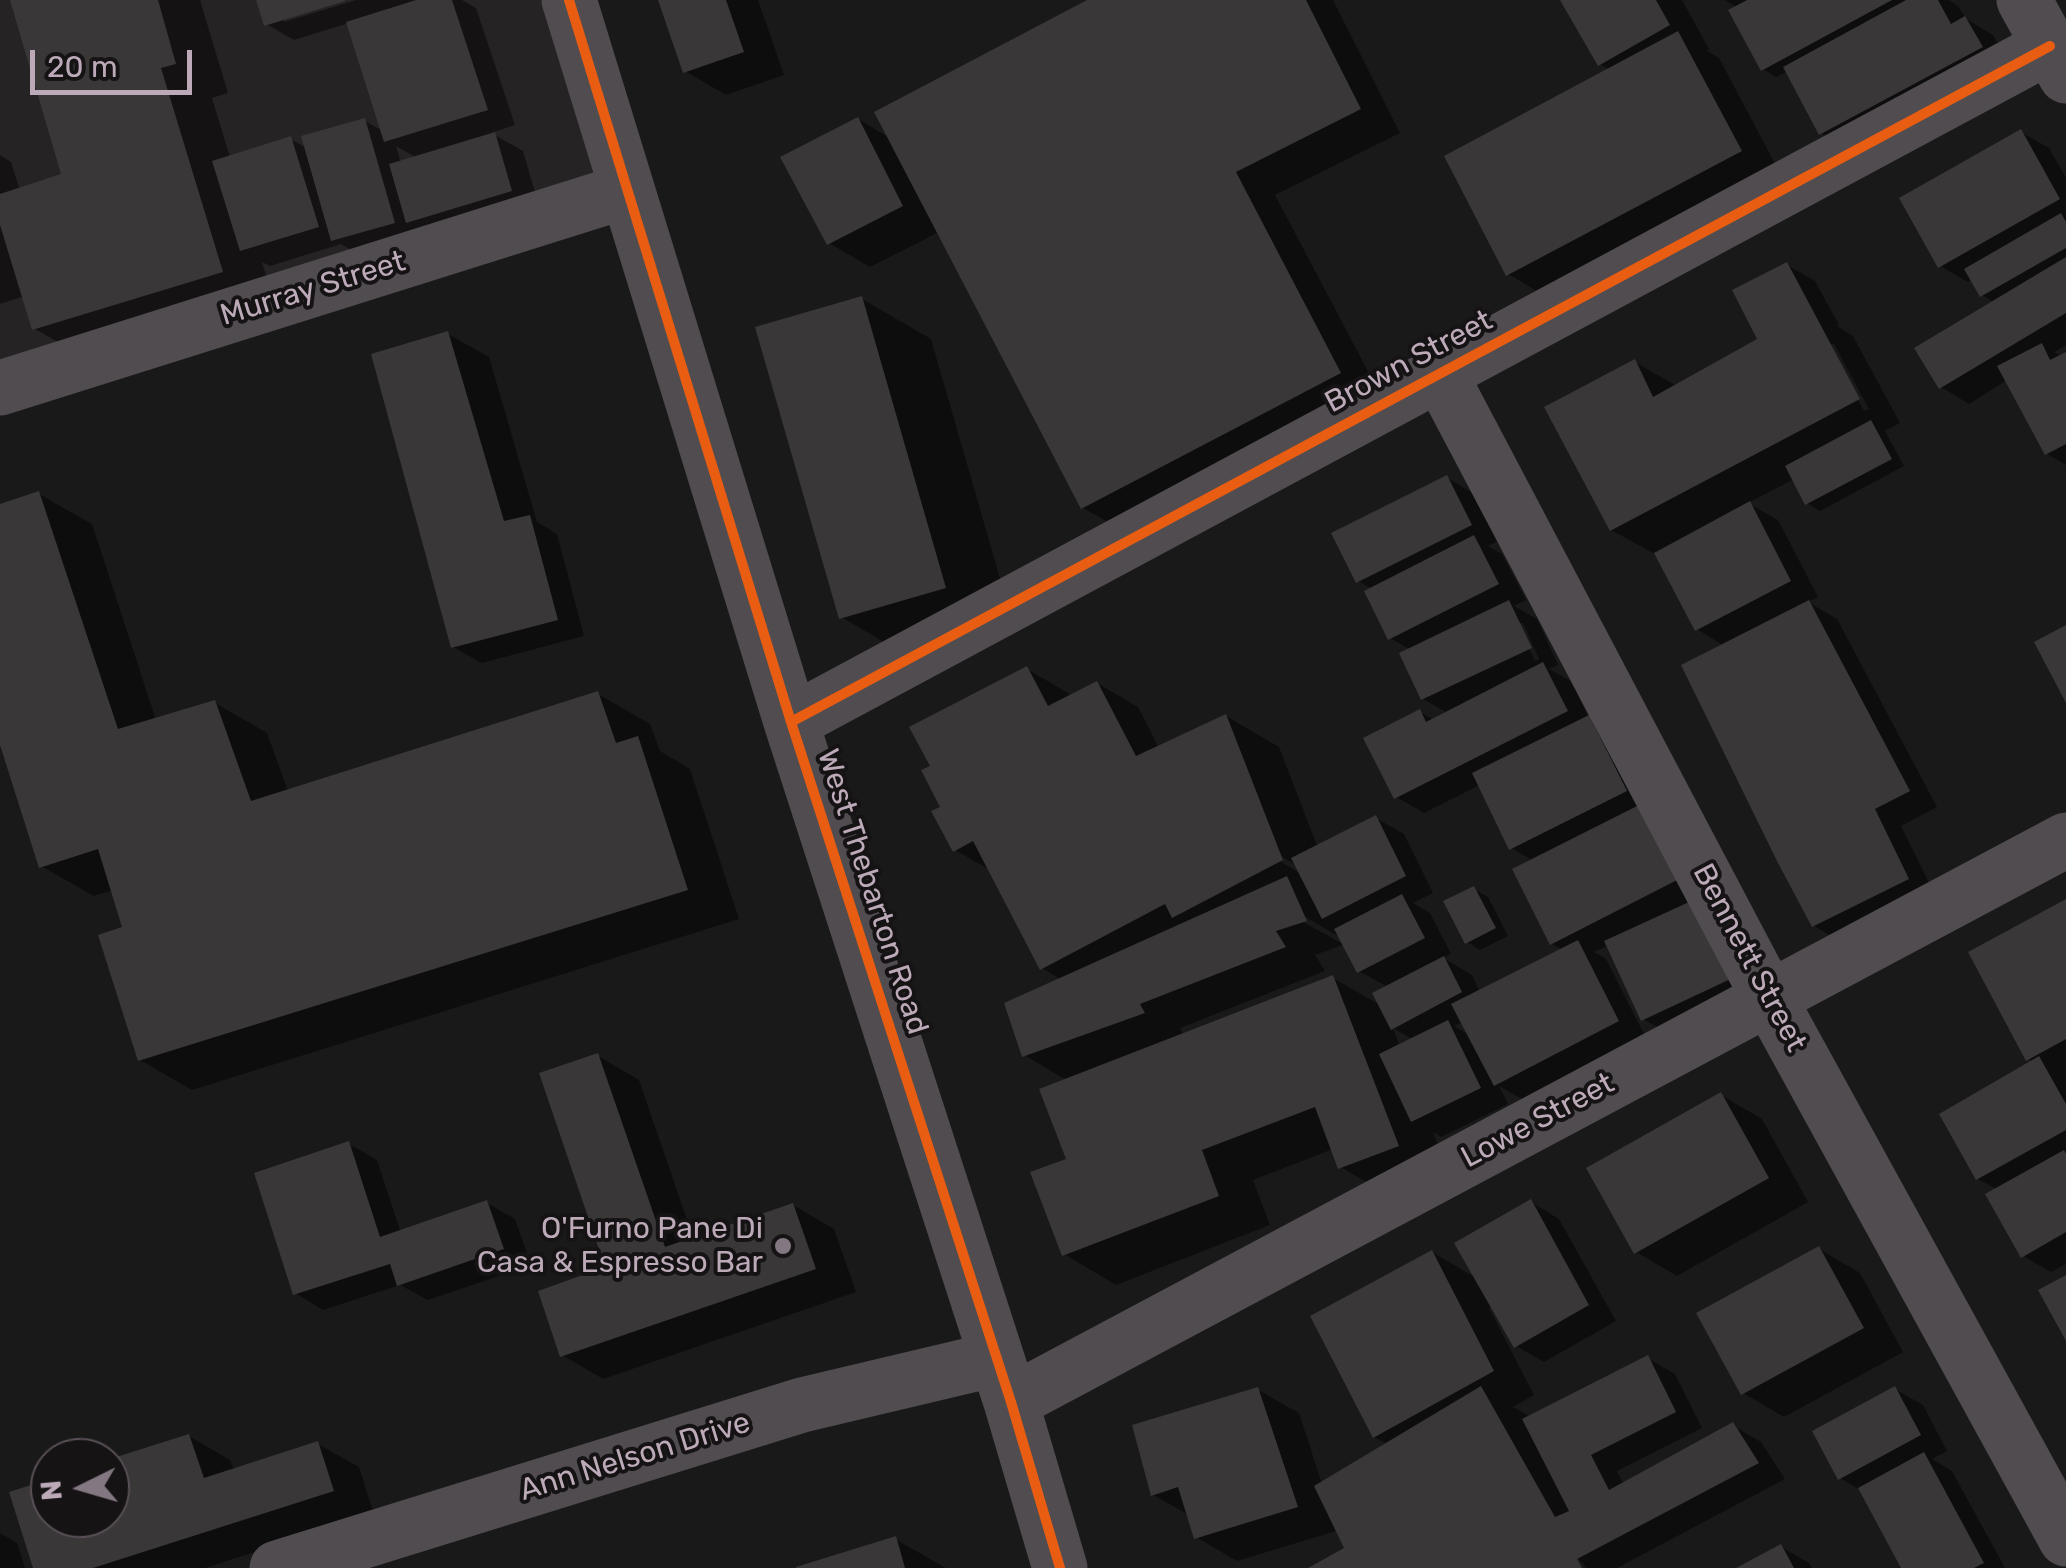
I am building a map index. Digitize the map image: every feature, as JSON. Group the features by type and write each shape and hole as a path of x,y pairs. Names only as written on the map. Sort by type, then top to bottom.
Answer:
{"street":[{"name":"West Thebarton Road","path":"569,0 791,722 1004,1381 1060,1568"},
{"name":"Brown Street","path":"791,722 1440,374 2047,41"},
{"name":"Murray Street","path":"0,388 626,191"},
{"name":"Bennett Street","path":"1440,374 1769,998 2066,1539"},
{"name":"Lowe Street","path":"1004,1381 1769,998 2066,840"},
{"name":"Ann Nelson Drive","path":"277,1568 802,1405 1004,1381"}],"shaded area":[{"path":"0,0 569,0 626,191 0,388"}],"building":[{"path":"10,0 158,0 176,64 161,68 223,272 32,330 0,225 0,194 61,174"},
{"path":"256,0 345,0 345,1 264,26"},
{"path":"416,0 452,0 488,110 384,142 346,22"},
{"path":"658,0 726,0 744,52 683,73"},
{"path":"1087,0 1306,0 1361,109 1236,172 1341,373 1081,509 874,112"},
{"path":"1560,0 1656,0 1670,25 1598,66"},
{"path":"1747,0 1892,0 1761,71 1728,10"},
{"path":"1906,0 1938,0 1951,24 1965,16 1983,47 1819,135 1783,67"},
{"path":"1678,31 1742,151 1506,276 1444,156"},
{"path":"858,117 903,206 827,245 780,157"},
{"path":"365,118 395,223 331,241 301,136"},
{"path":"2021,129 2060,199 1938,268 1899,198"},
{"path":"495,132 512,191 406,223 389,164"},
{"path":"291,136 319,227 240,251 212,161"},
{"path":"2061,213 2066,222 2066,248 1980,297 1964,269"},
{"path":"2066,257 2066,313 1939,389 1914,348"},
{"path":"1787,262 1860,399 1610,531 1544,407 1635,359 1653,397 1757,339 1732,290"},
{"path":"862,296 946,588 839,619 755,327"},
{"path":"448,331 504,521 530,515 558,620 451,648 371,354"},
{"path":"2042,343 2050,360 2066,352 2066,444 2045,455 1997,366"},
{"path":"1871,420 1892,459 1805,505 1785,466"},
{"path":"1447,475 1472,525 1356,583 1331,533"},
{"path":"39,491 118,729 215,700 251,801 598,691 616,743 638,736 688,890 138,1061 98,935 122,927 98,849 39,868 0,745 0,504"},
{"path":"1750,501 1791,581 1695,631 1654,553"},
{"path":"1474,535 1499,584 1388,640 1364,591"},
{"path":"1509,600 1532,648 1421,700 1399,653"},
{"path":"1809,600 1910,791 1875,809 1909,879 1812,927 1681,665"},
{"path":"2066,625 2066,703 2034,642"},
{"path":"1543,662 1568,711 1394,799 1363,738 1420,709 1426,722"},
{"path":"1027,666 1048,706 1097,681 1136,756 1226,714 1283,860 1172,918 1165,904 1040,970 973,841 953,852 931,811 940,807 921,770 930,766 909,727"},
{"path":"1589,715 1627,791 1509,850 1472,773"},
{"path":"1643,803 1683,877 1550,945 1512,869"},
{"path":"1376,815 1406,876 1322,919 1291,858"},
{"path":"1287,876 1307,921 1276,931 1286,947 1140,1004 1145,1013 1022,1057 1004,1003"},
{"path":"1474,886 1496,928 1465,944 1443,901"},
{"path":"1402,894 1425,938 1357,973 1334,929"},
{"path":"1700,897 1737,976 1641,1021 1604,941"},
{"path":"2066,899 2066,1039 2026,1061 1968,952"},
{"path":"1578,940 1619,1021 1494,1086 1451,1004"},
{"path":"1444,956 1462,992 1391,1030 1372,993"},
{"path":"1333,975 1399,1146 1338,1169 1315,1107 1202,1150 1219,1196 1062,1256 1030,1172 1066,1159 1039,1089"},
{"path":"1448,1020 1481,1088 1411,1122 1379,1054"},
{"path":"598,1053 665,1247 793,1203 816,1269 560,1357 538,1291 605,1267 539,1073"},
{"path":"2039,1056 2066,1104 2066,1130 1976,1180 1939,1114"},
{"path":"1721,1092 1769,1178 1634,1254 1586,1168"},
{"path":"349,1141 380,1237 487,1200 504,1249 397,1286 390,1264 293,1295 254,1173"},
{"path":"2064,1150 2066,1232 2021,1258 1985,1194"},
{"path":"1531,1199 1589,1305 1514,1348 1454,1243"},
{"path":"1819,1246 1864,1328 1741,1395 1696,1313"},
{"path":"1432,1250 1494,1371 1373,1438 1310,1316"},
{"path":"2066,1275 2066,1341 2038,1290"},
{"path":"1648,1355 1676,1412 1591,1455 1609,1490 1733,1422 1759,1463 1577,1559 1582,1568 1308,1568 1344,1548 1314,1486 1481,1386 1555,1517 1569,1511 1522,1419"},
{"path":"1895,1386 1921,1435 1838,1480 1812,1431"},
{"path":"1258,1387 1298,1507 1194,1539 1178,1487 1151,1496 1132,1425"},
{"path":"189,1434 204,1478 318,1441 334,1491 93,1568 33,1568 9,1492 30,1485 30,1538 130,1538 130,1453"},
{"path":"1924,1452 1984,1563 1974,1568 1901,1568 1858,1488"},
{"path":"896,1536 905,1568 796,1568 796,1567"},
{"path":"1781,1544 1794,1568 1736,1568"}],"cycle path":[{"path":"569,0 791,722 1011,1402 1060,1568"},
{"path":"791,722 2050,46"}],"place":[{"name":"O'Furno Pane Di Casa & Espresso Bar","path":"783,1246"}]}
